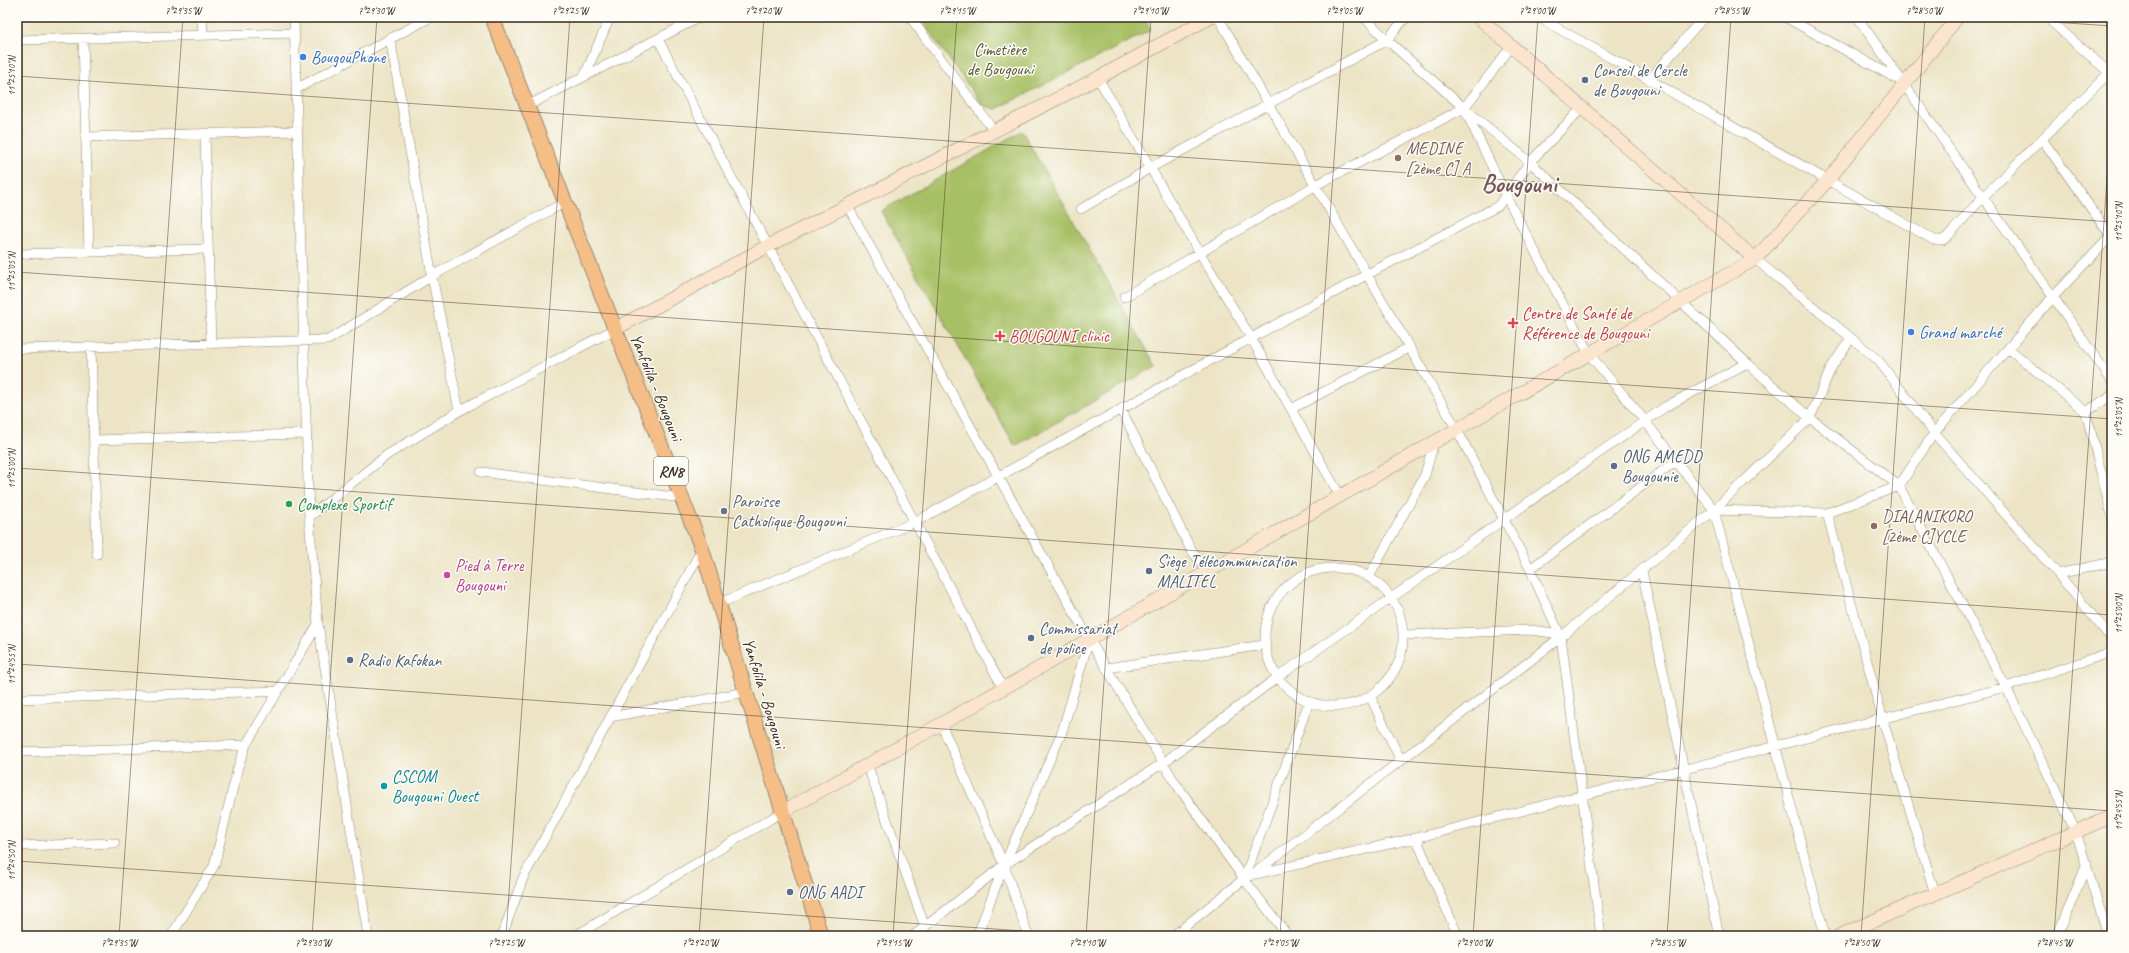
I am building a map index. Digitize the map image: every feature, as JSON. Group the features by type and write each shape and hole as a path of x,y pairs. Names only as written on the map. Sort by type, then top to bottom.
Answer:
{"main road":[{"name":"Yanfolila - Bougouni","path":"492,17 702,549 720,603 782,812 821,936"}],"street":[{"path":"202,17 203,35"},
{"path":"294,17 309,518 318,624 368,936"},
{"path":"296,89 431,17"},
{"path":"584,77 610,17"},
{"path":"527,106 700,17"},
{"path":"910,17 994,131"},
{"path":"309,518 386,455 459,411 615,330 768,246 1098,78 1211,17"},
{"path":"1218,17 1456,428 1505,519 1561,636 1601,936"},
{"path":"1364,17 1387,40 1464,108 1530,162 1747,363 1810,418 1899,486 2006,687 2076,832 2108,936"},
{"path":"1081,209 1150,168 1387,40 1406,17"},
{"path":"1478,17 1755,259 1878,360 1934,432 2058,574 2112,639"},
{"path":"1538,17 1934,240 1942,240 1983,197 2111,72 2046,17"},
{"path":"1650,79 1704,17"},
{"path":"1785,17 1904,83"},
{"path":"1857,17 2112,381"},
{"path":"575,936 782,812 941,724 1089,638 1208,572 1456,428 1755,259 1828,180 1958,17"},
{"path":"17,40 294,33"},
{"path":"390,38 432,276 459,411"},
{"path":"82,39 89,252"},
{"path":"658,39 1003,688"},
{"path":"1124,297 1316,185 1464,108 1511,47"},
{"path":"1098,78 1251,338 1340,496"},
{"path":"1464,108 1506,196 1589,354 1645,421 1714,510 1825,936"},
{"path":"720,603 914,522 997,475 1368,274 1498,206 1530,162 1582,108"},
{"path":"85,137 297,131"},
{"path":"205,134 211,344"},
{"path":"1714,510 1826,513 1899,486 1934,432 2053,296 2112,236 2042,139"},
{"path":"17,349 328,340 432,276 565,202"},
{"path":"847,205 1089,638 1163,763 1244,879 1288,936"},
{"path":"17,254 208,249"},
{"path":"1173,936 1244,879 1401,761 1561,636 1642,571 1714,510 1810,418 1832,368 1851,338"},
{"path":"91,347 97,554"},
{"path":"1291,409 1410,347"},
{"path":"2008,348 2086,412 2112,516"},
{"path":"913,936 1004,865 1163,763 1278,677 1665,407 1747,363"},
{"path":"2086,412 2112,395"},
{"path":"1121,409 1190,548 1208,572"},
{"path":"94,440 306,434"},
{"path":"1370,575 1425,475 1434,442"},
{"path":"1530,569 1676,461"},
{"path":"482,472 682,498"},
{"path":"1826,513 1882,717 1935,894"},
{"path":"502,936 523,878 702,549"},
{"path":"2058,574 2112,562"},
{"path":"1327,567 1353,570 1370,575 1388,592 1391,599 1401,618 1403,634 1399,664 1384,686 1370,696 1351,705 1327,707 1309,702 1288,691 1270,666 1264,645 1265,622 1273,601 1295,578 1327,567"},
{"path":"1642,571 1719,936"},
{"path":"171,936 214,866 238,767 246,745 318,624"},
{"path":"1403,634 1531,630 1561,636"},
{"path":"977,936 1004,865 1062,732 1089,638"},
{"path":"1106,668 1264,645"},
{"path":"1252,874 1416,838 1882,717 2006,687 2112,652"},
{"path":"17,699 278,692"},
{"path":"610,717 746,692"},
{"path":"1370,696 1401,761"},
{"path":"1244,879 1309,702"},
{"path":"941,724 1004,865 1028,936"},
{"path":"17,752 246,745"},
{"path":"868,764 925,927"},
{"path":"1839,936 2112,816"},
{"path":"1416,838 1458,936"},
{"path":"17,846 115,843"},
{"path":"2058,936 2087,864"}],"green space":[{"name":"Cimetière de Bougouni","path":"919,17 1145,17 1151,30 996,109 982,105"},
{"path":"1022,131 1156,366 1015,446 881,211"}],"place":[{"name":"BougouPhone","path":"303,57"},
{"name":"Conseil de Cercle de Bougouni","path":"1585,80"},
{"name":"MEDINE [2ème C] A","path":"1398,158"},
{"name":"Centre de Santé de Référence de Bougouni","path":"1513,323"},
{"name":"Grand marché","path":"1911,332"},
{"name":"BOUGOUNI clinic","path":"1000,336"},
{"name":"ONG AMEDD Bougounie","path":"1614,466"},
{"name":"Complexe Sportif","path":"289,504"},
{"name":"Paroisse Catholique Bougouni","path":"724,511"},
{"name":"DIALANIKORO [2ème C]YCLE","path":"1874,526"},
{"name":"Siège Télécommunication MALITEL","path":"1149,571"},
{"name":"Pied à Terre Bougouni","path":"447,575"},
{"name":"Commissariat de police","path":"1031,638"},
{"name":"Radio Kafokan","path":"350,660"},
{"name":"CSCOM Bougouni Ouest","path":"384,786"},
{"name":"ONG AADI","path":"790,892"}],"district":[{"name":"Bougouni","path":"1519,183"}]}
